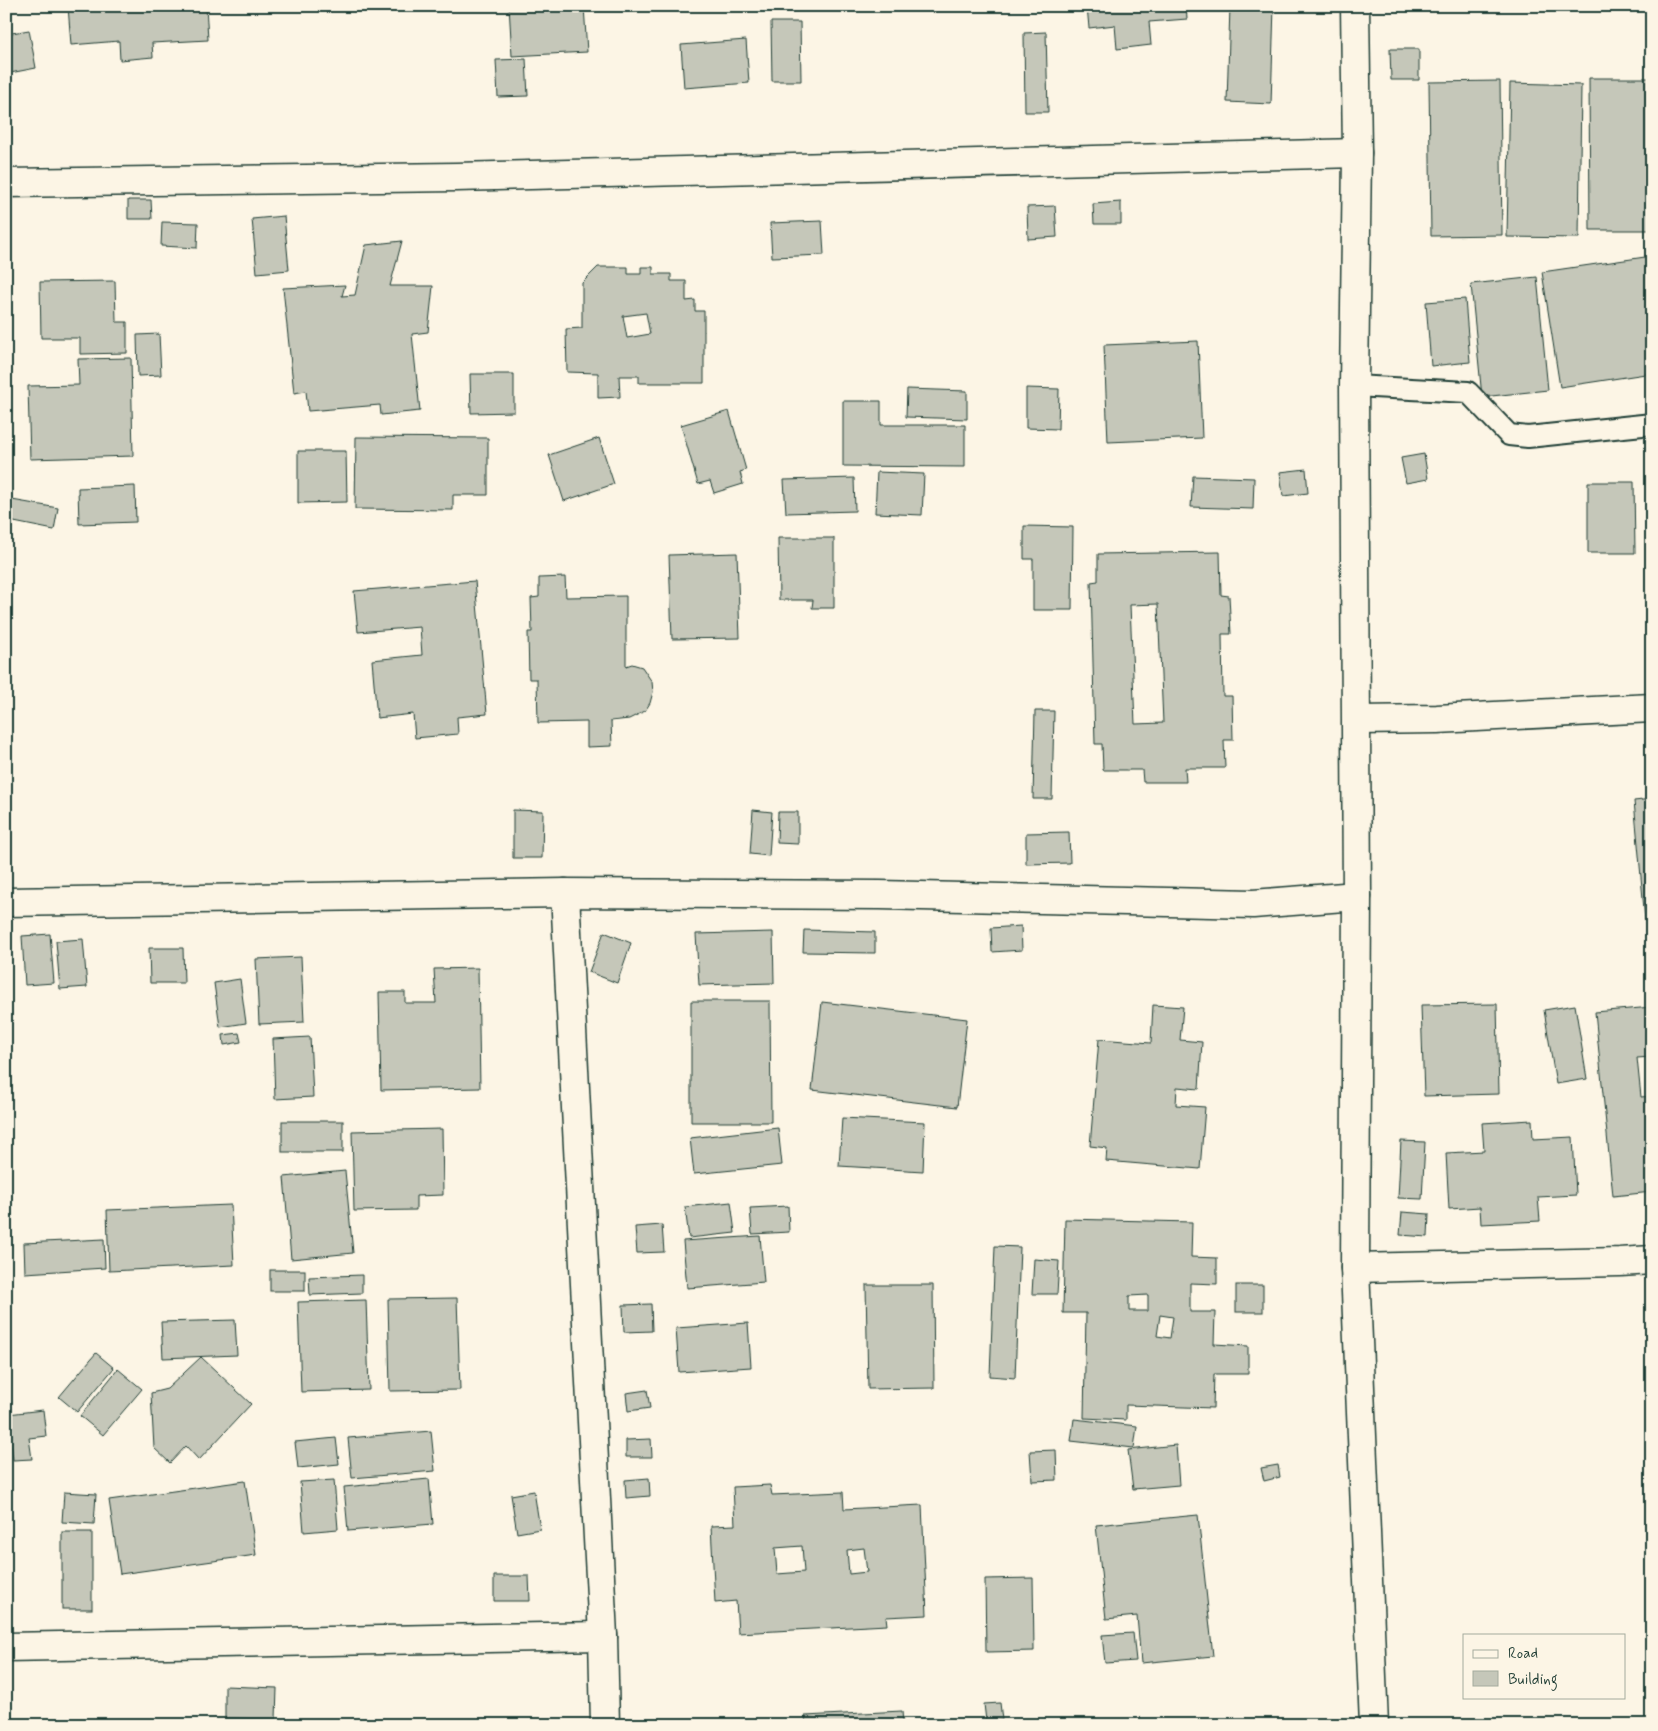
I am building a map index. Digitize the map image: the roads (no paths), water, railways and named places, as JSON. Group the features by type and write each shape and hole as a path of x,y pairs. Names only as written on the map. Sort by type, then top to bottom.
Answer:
{"street":[{"path":"1356,6 1357,153 1354,386 1357,896 1355,1268 1374,1725"},
{"path":"6,183 446,177 1357,153"},
{"path":"1357,720 1437,719 1652,708"},
{"path":"6,902 565,893 880,895 1253,904 1357,896"},
{"path":"565,893 603,1636 605,1725"},
{"path":"1355,1268 1652,1260"},
{"path":"6,1647 603,1636"}],"lane":[{"path":"1354,386 1468,392 1509,435 1528,437 1652,424"}]}
